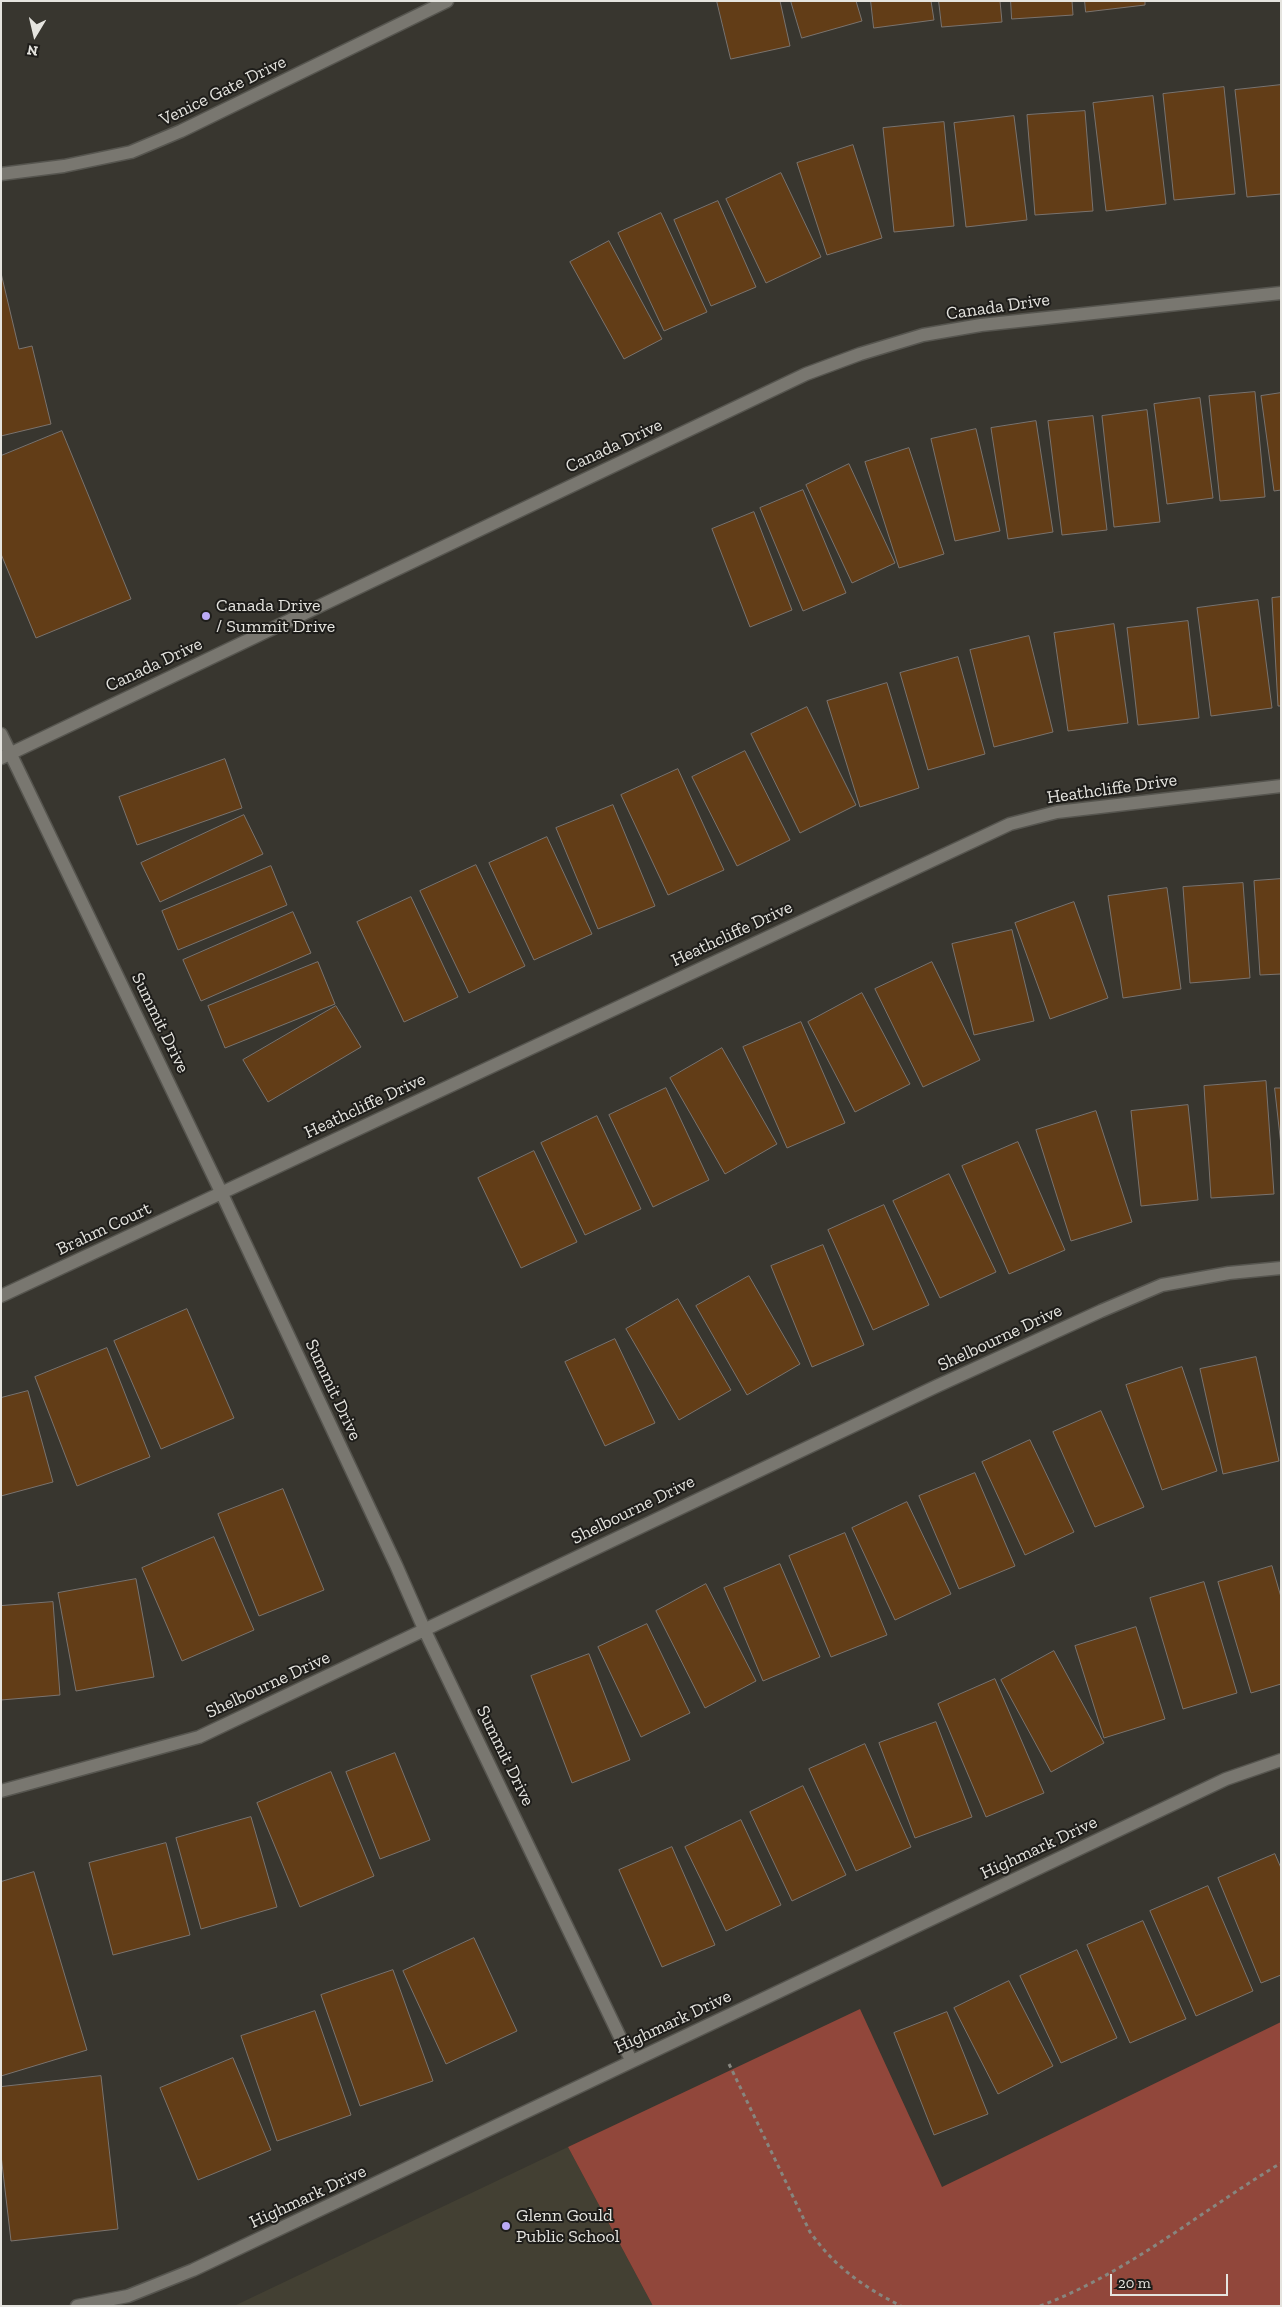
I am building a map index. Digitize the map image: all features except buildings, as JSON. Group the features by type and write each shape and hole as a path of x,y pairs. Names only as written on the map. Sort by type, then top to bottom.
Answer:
{"street":[{"name":"Venice Gate Drive","path":"1,174 64,166 132,152 181,131 447,1"},
{"name":"Canada Drive","path":"6,755 789,382 860,354 923,335 981,325 1281,293"},
{"name":"Summit Drive","path":"1,734 6,755 222,1194 396,1565 425,1631 631,2060"},
{"name":"Heathcliffe Drive","path":"222,1194 1010,824 1057,812 1281,786"},
{"name":"Brahm Court","path":"1,1296 222,1194"},
{"name":"Shelbourne Drive","path":"1,1791 199,1737 425,1631 691,1502 1101,1311 1162,1285 1229,1273 1281,1268"},
{"name":"Highmark Drive","path":"77,2306 128,2296 193,2270 631,2060 1226,1779 1281,1760"}],"path":[{"path":"729,2064 810,2232 820,2246 851,2277 901,2306"},
{"path":"1040,2306 1114,2271 1199,2218 1251,2181 1281,2163"}],"shaded area":[{"path":"860,2009 942,2187 1281,2022 1281,2306 653,2306 568,2147"},
{"name":"Glenn Gould Public School","path":"568,2147 653,2306 234,2306"}],"place":[{"name":"Canada Drive / Summit Drive","path":"206,616"},
{"name":"Glenn Gould Public School","path":"506,2226"}]}
